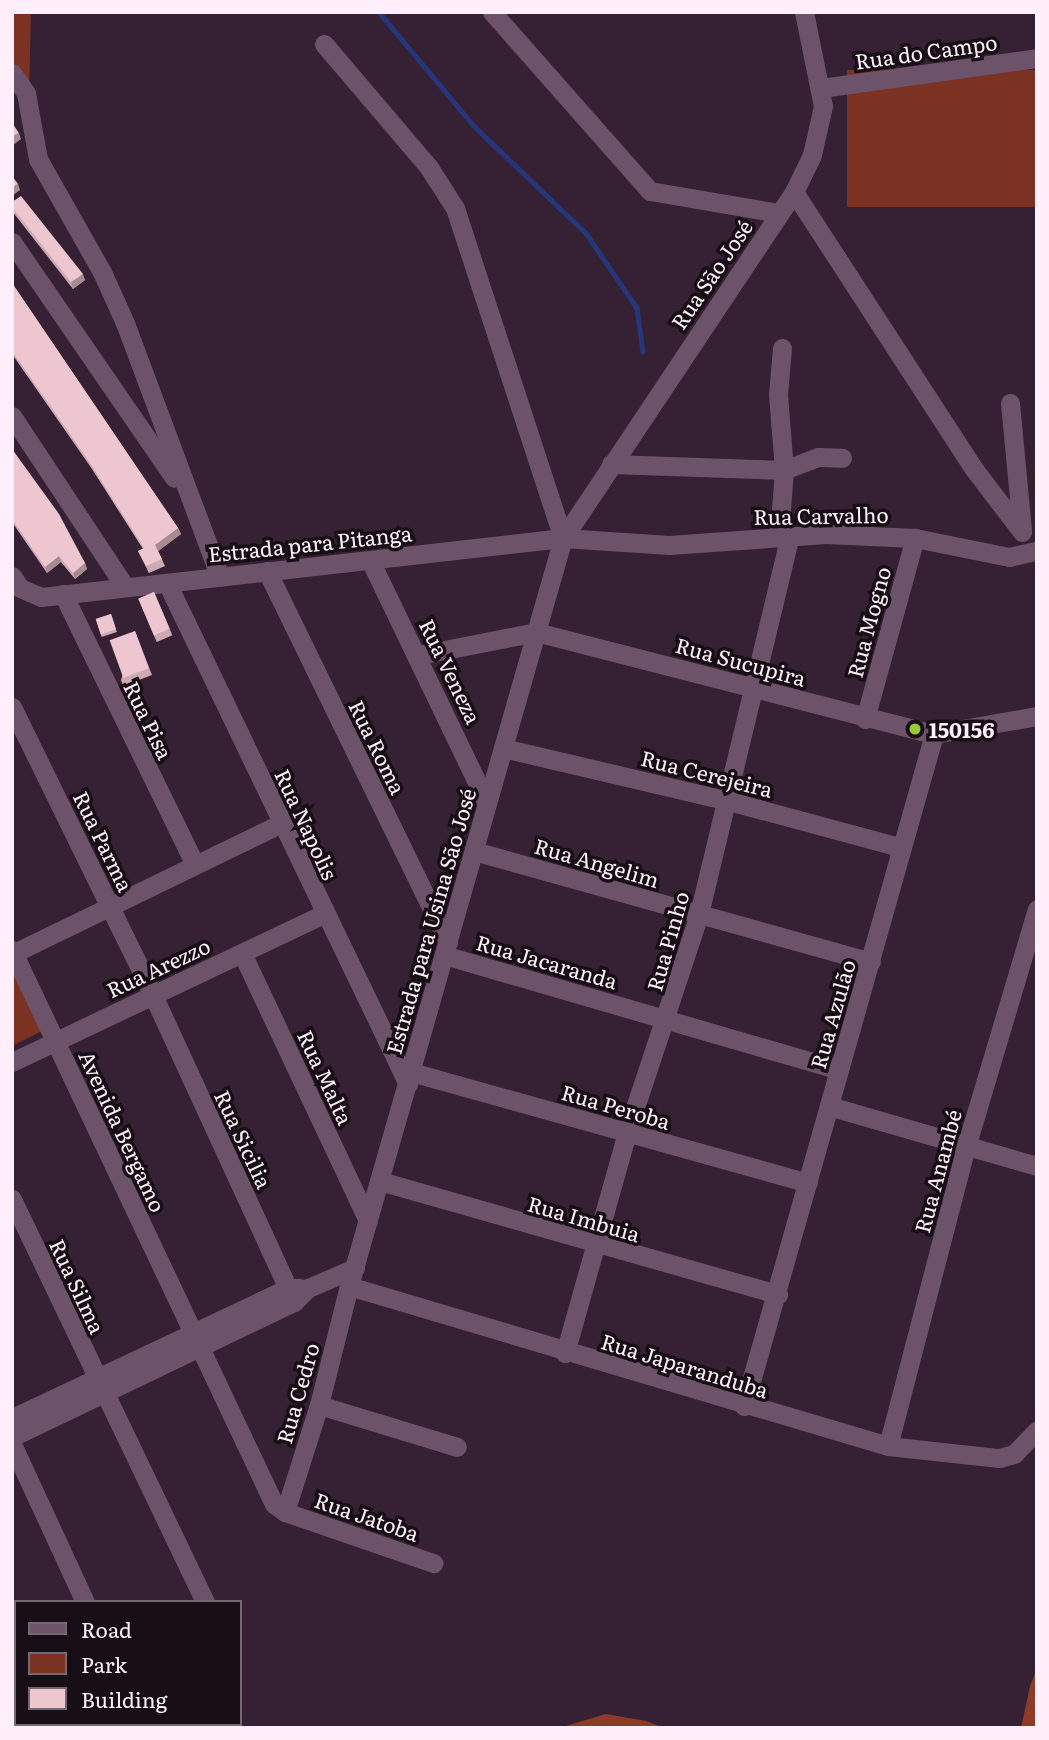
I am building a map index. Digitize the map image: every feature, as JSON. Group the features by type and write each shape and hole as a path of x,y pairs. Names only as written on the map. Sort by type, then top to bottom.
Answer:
{"street":[{"path":"492,12 650,191 779,213"},
{"name":"Rua São José","path":"563,538 794,192 819,129 821,88 804,12"},
{"path":"324,44 428,166 455,208 563,538"},
{"name":"Rua do Campo","path":"821,88 1037,58"},
{"path":"12,73 26,93 38,159 102,272 125,323 220,576"},
{"path":"794,192 974,469 1033,546"},
{"path":"12,242 192,503"},
{"name":"Rua Pinho","path":"565,1353 627,1132 667,1019 699,914 729,801 754,687 784,535 784,470 778,395 782,348"},
{"path":"1010,403 1033,546"},
{"path":"12,416 125,587"},
{"path":"611,464 784,470 818,457 842,458"},
{"name":"Rua Carvalho","path":"563,538 669,545 784,535 915,538 1009,557 1033,546"},
{"name":"Estrada para Pitanga","path":"15,583 41,597 563,538"},
{"name":"Estrada para Usina São José","path":"352,1277 563,538"},
{"name":"Rua Mogno","path":"865,719 915,538"},
{"name":"Rua Veneza","path":"370,560 419,654 487,803"},
{"name":"Rua Roma","path":"267,571 446,949"},
{"name":"Rua Napolis","path":"167,583 324,914 409,1078"},
{"name":"Rua Pisa","path":"63,594 195,865"},
{"path":"419,654 536,632"},
{"name":"Rua Sucupira","path":"536,632 754,687 865,719 934,734"},
{"name":"Rua Parma","path":"12,707 153,995"},
{"path":"934,734 1037,716"},
{"name":"Rua Azulão","path":"744,1406 778,1294 899,848 934,734"},
{"name":"Rua Cerejeira","path":"503,748 729,801 899,848"},
{"path":"13,952 282,823"},
{"name":"Rua Angelim","path":"474,850 870,962"},
{"name":"Rua Anambé","path":"888,1446 966,1147 1037,909"},
{"name":"Rua Arezzo","path":"12,1062 324,914"},
{"name":"Rua Jacaranda","path":"446,949 839,1070"},
{"name":"Avenida Bergamo","path":"13,952 193,1340 268,1493 285,1512"},
{"name":"Rua Malta","path":"242,953 368,1221"},
{"name":"Rua Sicilia","path":"153,995 291,1295"},
{"name":"Rua Peroba","path":"409,1078 627,1132 808,1183"},
{"path":"830,1106 1037,1166"},
{"name":"Rua Imbuia","path":"380,1181 596,1246 778,1294"},
{"name":"Rua Silma","path":"12,1199 204,1600"},
{"path":"12,1418 99,1385 291,1295 352,1277"},
{"name":"Rua Japaranduba","path":"352,1277 565,1353 888,1446 979,1459 1014,1454 1033,1436"},
{"name":"Rua Cedro","path":"285,1512 320,1405 352,1277"},
{"path":"12,1437 99,1385"},
{"path":"320,1405 457,1447"},
{"path":"12,1444 84,1600"},
{"name":"Rua Jatoba","path":"285,1512 433,1563"}],"green space":[{"path":"12,12 31,12 29,92 12,66"},
{"path":"847,70 1037,70 1037,207 847,207"},
{"path":"12,970 42,1031 12,1046"}],"shaded area":[{"path":"1037,1669 1037,1728 1021,1728 1030,1686"},
{"path":"606,1714 646,1721 664,1728 559,1728"},
{"path":"14,1724 197,1728 12,1728"}],"building":[{"path":"12,123 19,133 12,137"},
{"path":"12,176 18,184 12,188"},
{"path":"21,196 83,274 71,282 12,207 12,202"},
{"path":"12,283 178,528 155,545 162,559 146,566 138,551 144,548 90,463 12,351"},
{"path":"12,449 59,514 85,563 73,573 59,556 45,567 12,519"},
{"path":"154,592 170,629 154,635 138,599"},
{"path":"111,614 116,629 101,634 96,619"},
{"path":"135,631 149,669 123,678 110,640"}],"waterway":[{"path":"379,12 474,126 586,233 637,308 643,352"}],"place":[{"name":"150156","path":"915,729"}]}
